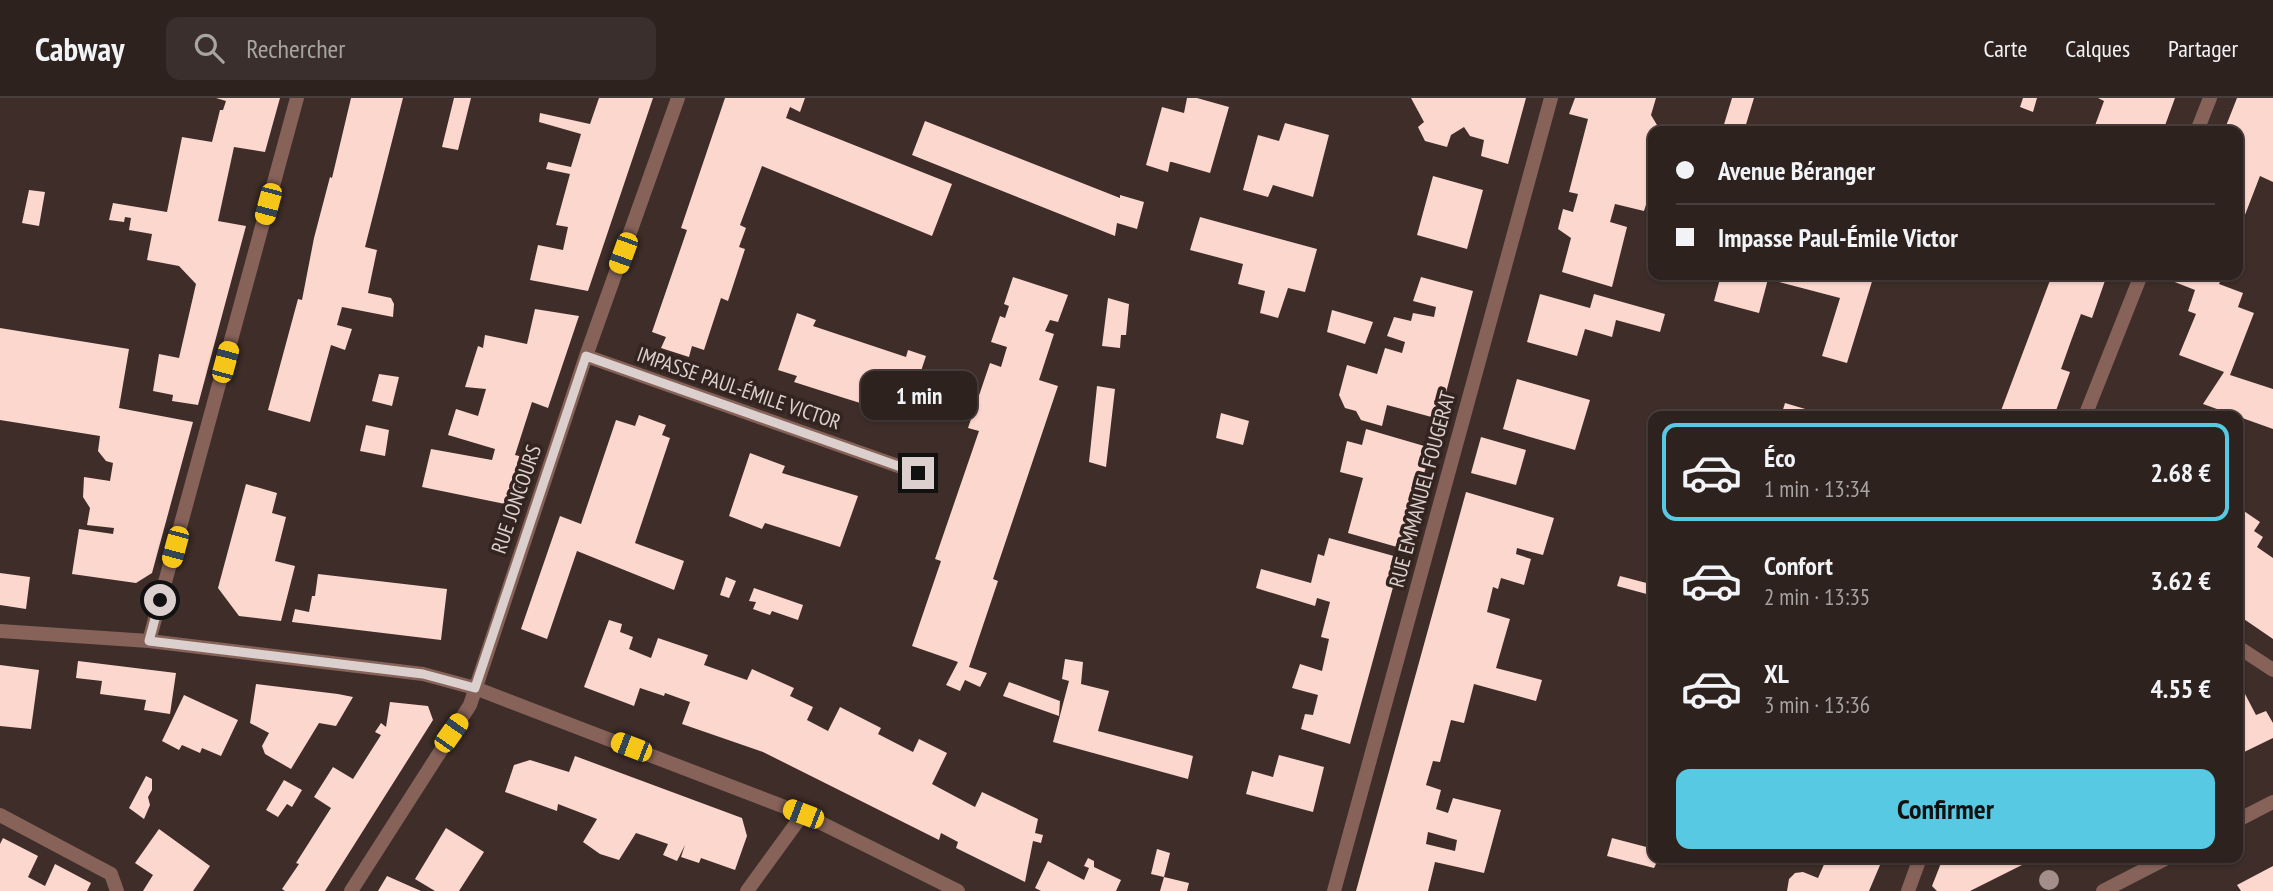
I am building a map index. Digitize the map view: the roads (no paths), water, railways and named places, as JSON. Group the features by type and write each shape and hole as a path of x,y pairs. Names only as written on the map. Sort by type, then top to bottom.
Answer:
{"street":[{"path":"149,641 297,98"},
{"name":"RUE JONCOURS","path":"351,891 470,705 586,356 678,98"},
{"name":"RUE EMMANUEL FOUGERAT","path":"1334,891 1551,98"},
{"path":"2199,126 2210,98"},
{"path":"2087,411 2139,280"},
{"name":"IMPASSE PAUL-ÉMILE VICTOR","path":"586,356 918,473"},
{"path":"0,631 149,641 423,674 475,688 803,814 958,891"},
{"path":"2243,650 2273,670"},
{"path":"2243,817 2273,802"},
{"path":"747,891 803,814"},
{"path":"0,815 111,874 117,891"},
{"path":"1908,891 1918,863"},
{"path":"2103,891 2157,863"}]}
